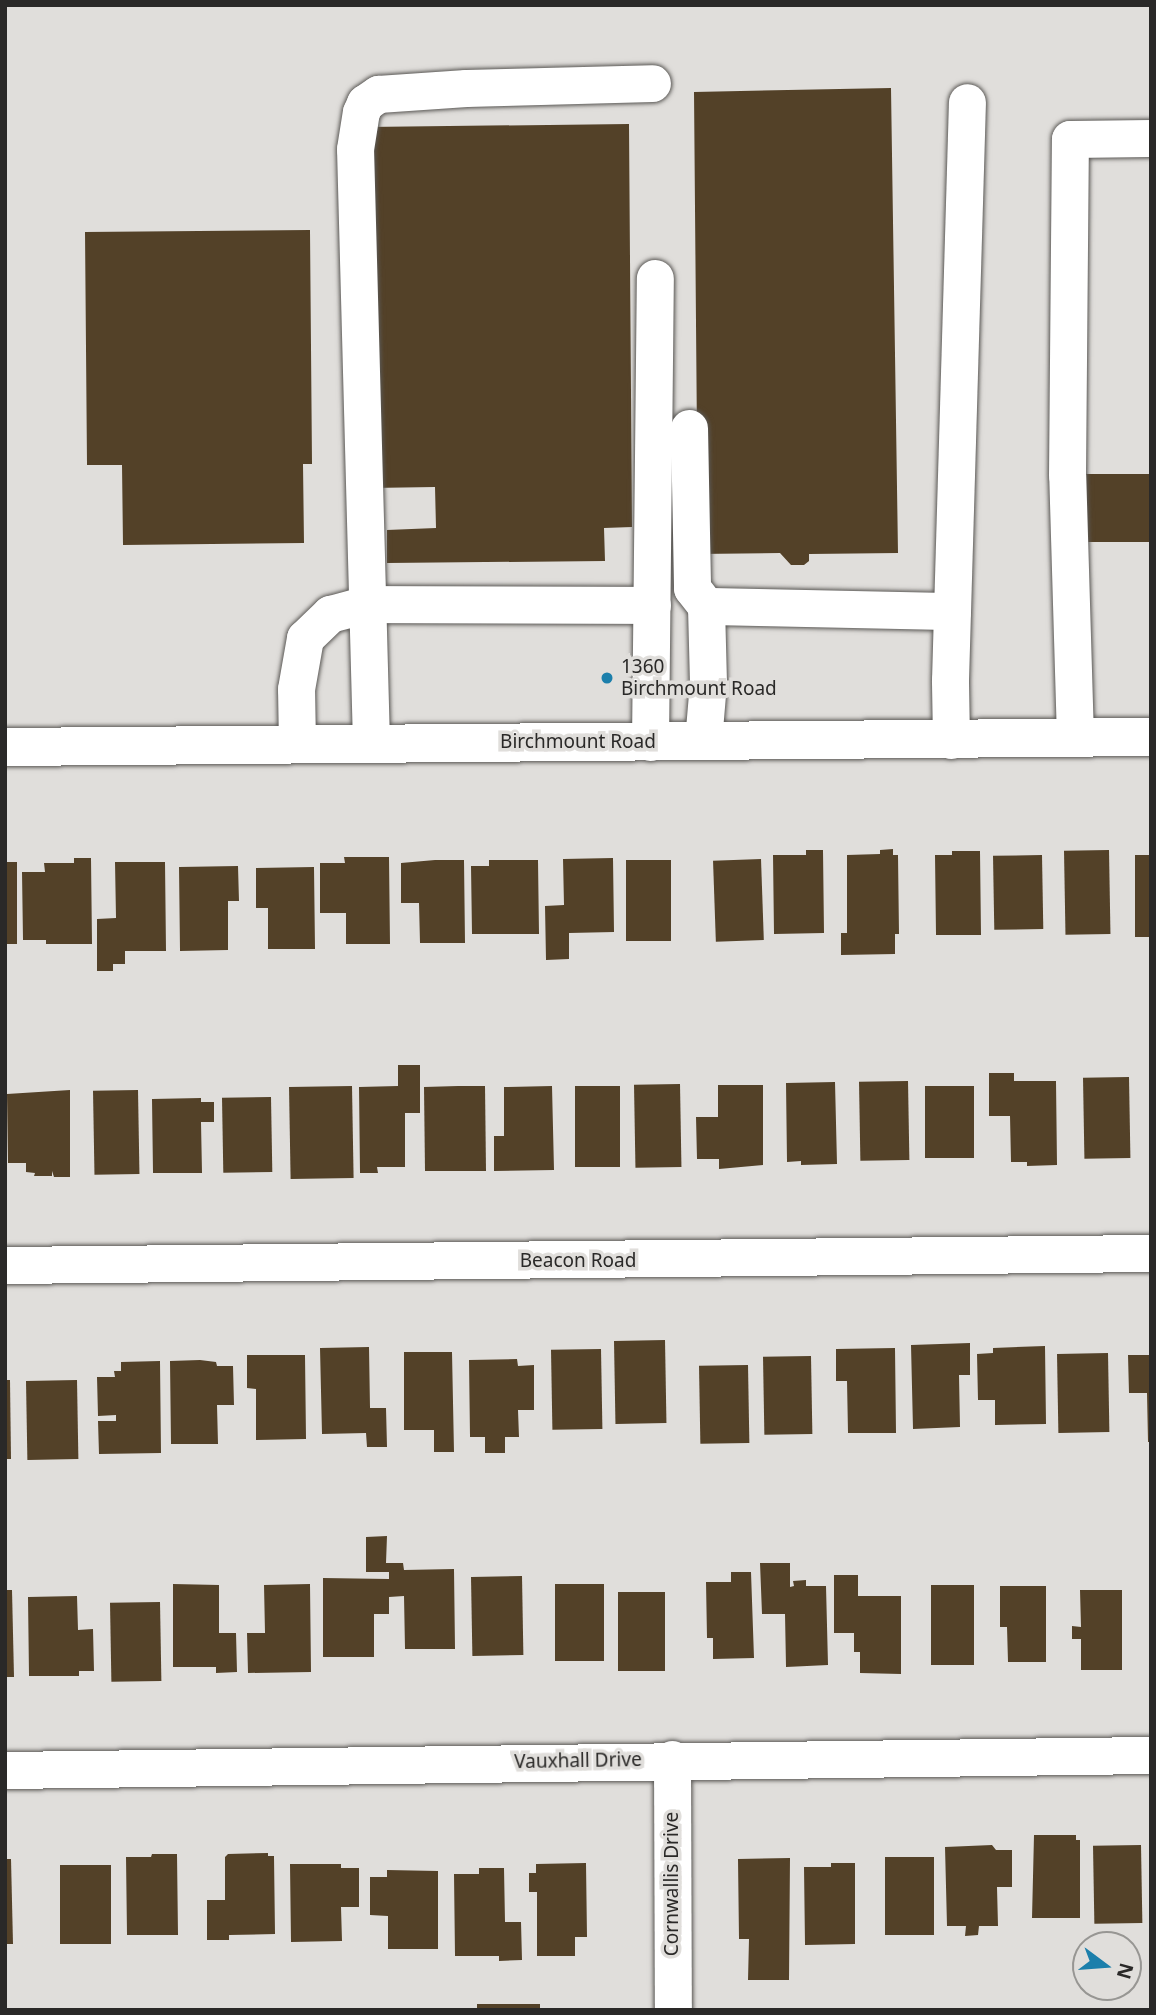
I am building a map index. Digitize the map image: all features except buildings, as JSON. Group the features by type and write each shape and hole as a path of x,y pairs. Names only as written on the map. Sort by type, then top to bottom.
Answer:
{"main road":[{"name":"Birchmount Road","path":"5,747 1151,737"}],"street":[{"path":"371,743 355,149 360,112 365,103 378,94 652,83"},
{"path":"951,740 952,611 967,102"},
{"path":"1075,738 1067,475 1070,139 1151,138"},
{"path":"650,742 655,278"},
{"path":"689,428 692,588 706,606 708,682 704,741"},
{"path":"297,744 296,689 305,638 330,614 367,604 652,605"},
{"path":"706,606 952,611"},
{"name":"Beacon Road","path":"5,1265 1151,1253"},
{"name":"Vauxhall Drive","path":"5,1770 672,1759 1151,1755"},
{"name":"Cornwallis Drive","path":"672,1759 673,2010"}],"place":[{"name":"1360 Birchmount Road","path":"607,678"}]}
